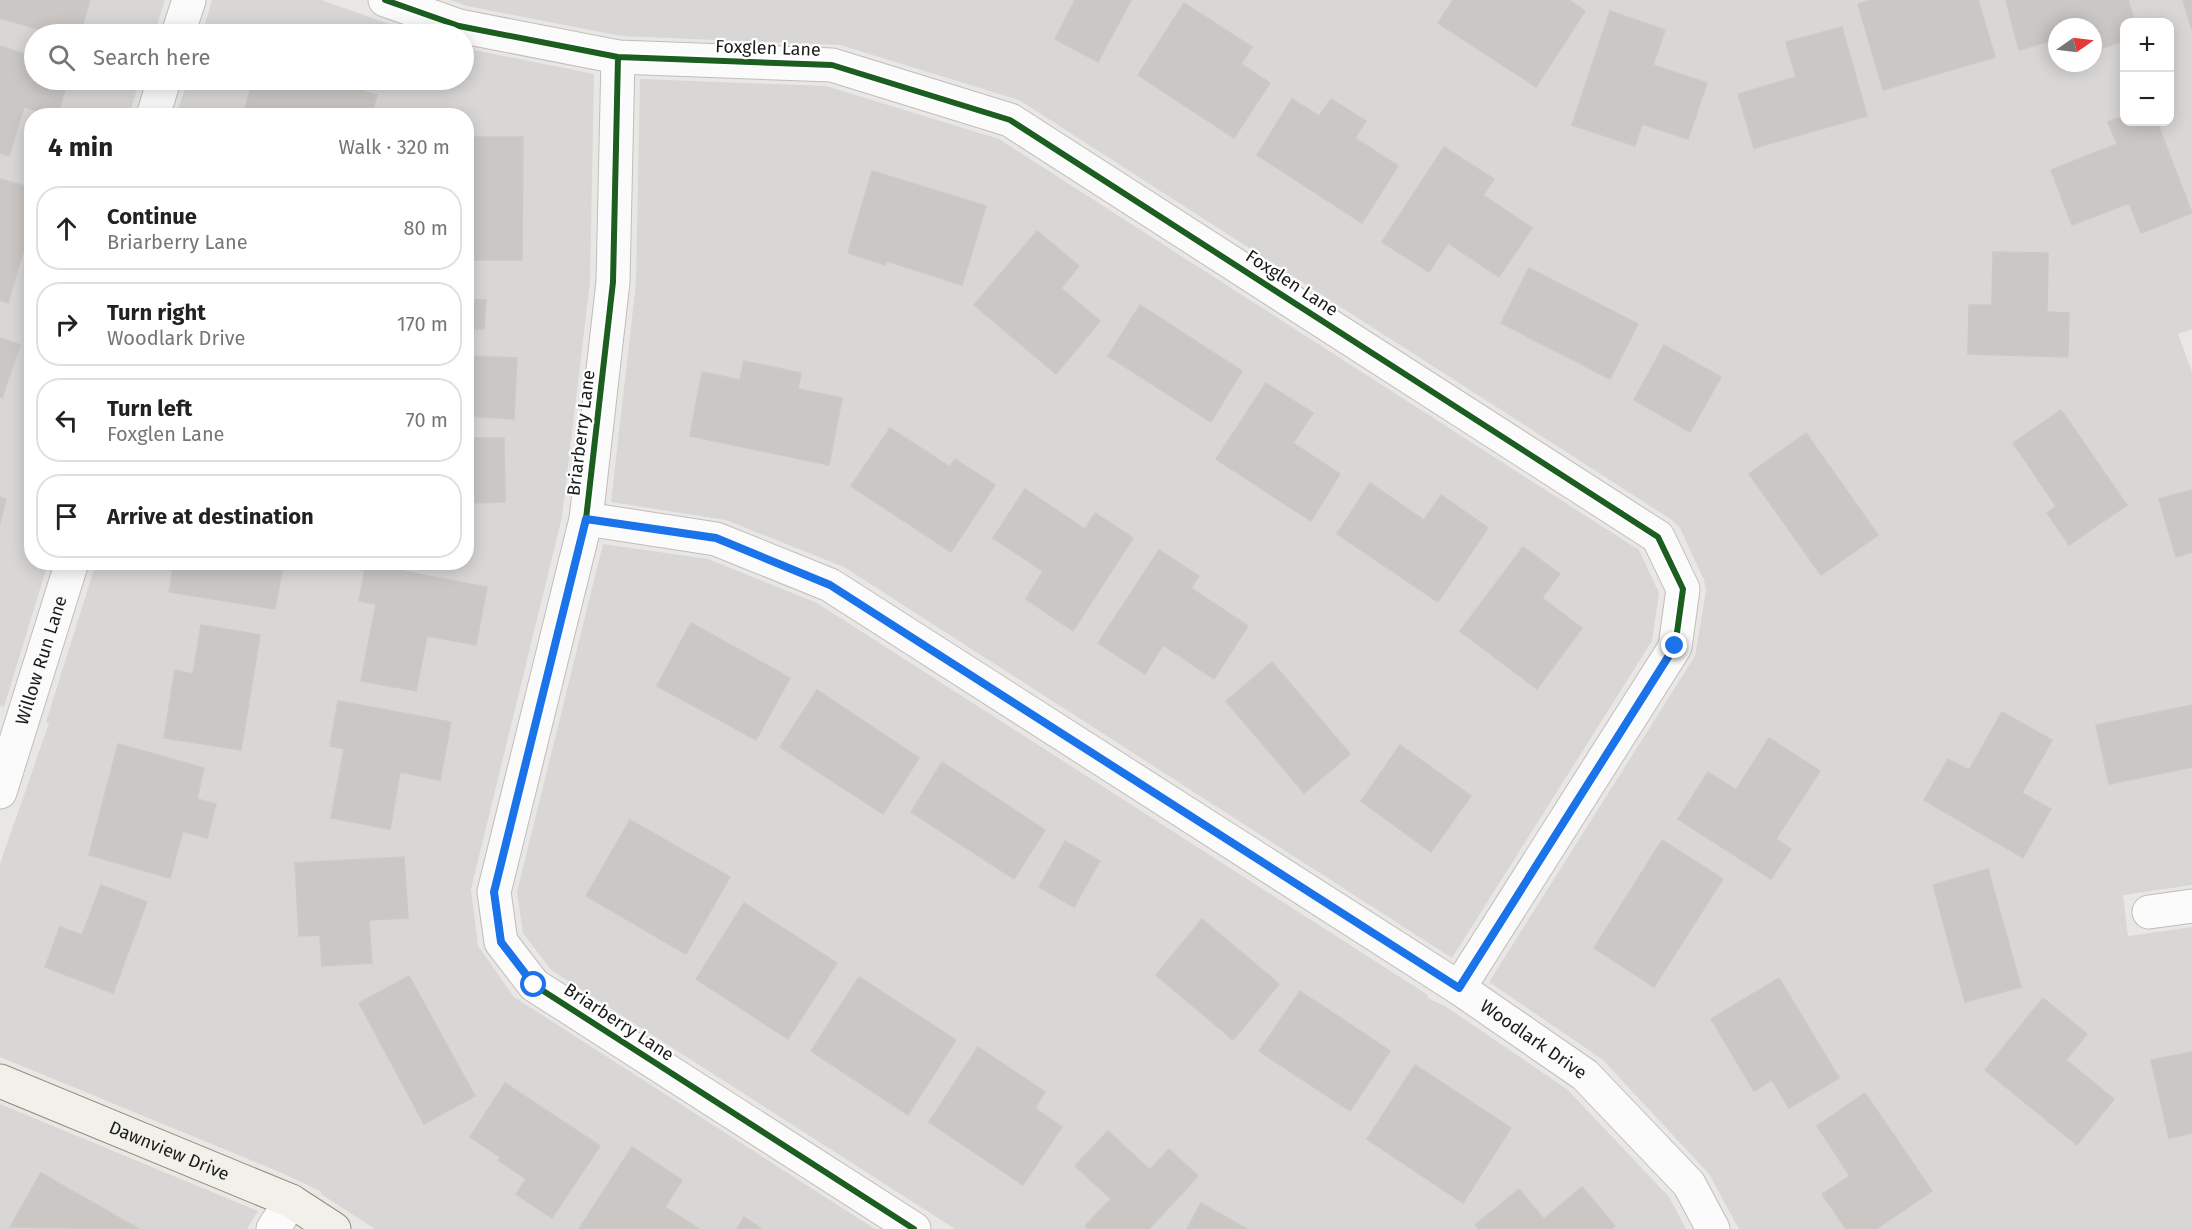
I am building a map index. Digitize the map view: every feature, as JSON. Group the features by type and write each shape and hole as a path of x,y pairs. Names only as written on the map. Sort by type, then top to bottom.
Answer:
{"street":[{"path":"181,24 189,0"},
{"name":"Foxglen Lane","path":"385,0 453,24"},
{"name":"Foxglen Lane","path":"474,29 618,57 832,65 1010,120 1658,537 1683,589 1675,646 1459,988"},
{"name":"Briarberry Lane","path":"618,57 613,282 586,519 494,892 501,942 534,985 915,1229"},
{"path":"155,108 161,90"},
{"name":"Woodlark Drive","path":"586,519 716,538 830,585 1459,988 1585,1075 1689,1184 1713,1229"},
{"name":"Willow Run Lane","path":"0,792 9,732 69,570"},
{"path":"2149,912 2192,906"},
{"name":"Dawnview Drive","path":"0,1081 291,1202 334,1229"},
{"path":"273,1229 291,1202"}],"shaded area":[{"path":"0,0 165,0 157,24 24,24 24,90 137,90 131,108 24,108 24,570 46,570 4,707 0,706"},
{"path":"212,0 321,0 389,24 205,24"},
{"path":"450,0 2192,0 2192,329 2178,334 2192,372 2192,885 2123,895 2128,936 2192,927 2192,1229 1739,1229 1709,1174 1603,1060 1489,982 1695,656 1706,591 1704,580 1680,528 1672,520 1019,100 840,45 621,36 467,6"},
{"path":"474,50 594,74 590,282 562,517 471,889 478,946 514,997 875,1229 375,1229 321,1194 322,1192 282,1173 0,1057 0,864 49,723 46,722 94,570 474,570 474,108 178,108 185,90 474,90"},
{"path":"640,79 826,86 999,139 1639,550 1659,593 1652,641 1452,958 844,567 726,520 611,502 636,283"},
{"path":"603,544 708,559 817,603 1428,995 1427,998 1445,1006 1568,1090 1669,1197 1686,1229 955,1229 551,970 523,933 517,892"},
{"path":"0,1104 258,1211 247,1229 0,1229"}],"building":[{"path":"0,0 90,0 83,24 24,25 0,18"},
{"path":"1075,0 1131,0 1098,62 1055,39"},
{"path":"1453,0 1569,0 1585,11 1536,87 1438,23"},
{"path":"1872,0 1978,0 1995,57 1883,90 1858,4"},
{"path":"2006,0 2128,0 2134,18 2120,18 2120,42 2102,48 2102,18 2048,18 2048,42 2019,50"},
{"path":"2183,0 2192,0 2192,30"},
{"path":"1184,3 1252,47 1241,64 1270,83 1234,138 1138,75"},
{"path":"1610,11 1665,30 1653,65 1707,83 1688,139 1642,124 1635,146 1572,125"},
{"path":"1842,27 1867,116 1754,148 1738,94 1796,77 1786,42"},
{"path":"0,46 24,54 24,90 65,90 59,108 24,107 9,156 0,153"},
{"path":"250,90 359,90 377,95 373,108 245,108"},
{"path":"1292,99 1319,116 1331,99 1366,121 1355,138 1398,166 1362,223 1257,155"},
{"path":"2120,118 2120,126 2159,126 2192,213 2141,233 2129,203 2072,225 2051,170 2117,144 2108,122"},
{"path":"474,137 523,137 522,260 474,260"},
{"path":"1444,147 1494,179 1483,195 1532,228 1499,277 1448,243 1429,272 1382,242"},
{"path":"872,171 986,206 962,285 887,261 885,265 848,253"},
{"path":"0,179 24,186 24,248 8,303 0,300"},
{"path":"1037,231 1079,266 1061,288 1100,321 1056,374 974,305"},
{"path":"1993,252 2048,253 2047,312 2069,313 2068,357 1968,354 1969,305 1992,305"},
{"path":"1529,268 1638,324 1610,379 1501,323"},
{"path":"474,299 486,300 484,329 474,329"},
{"path":"1140,305 1242,371 1211,422 1108,356"},
{"path":"0,338 20,345 2,398 0,397"},
{"path":"1664,345 1721,377 1690,432 1634,400"},
{"path":"474,356 517,358 514,419 474,416"},
{"path":"744,361 801,373 798,389 842,398 829,465 690,436 702,372 740,380"},
{"path":"1266,383 1313,413 1293,443 1340,474 1311,521 1216,459"},
{"path":"2061,410 2127,505 2069,545 2047,513 2056,506 2013,443"},
{"path":"890,428 950,467 955,459 995,485 951,552 851,486"},
{"path":"1806,433 1878,535 1821,575 1749,474"},
{"path":"474,438 504,438 505,502 474,503"},
{"path":"1370,483 1424,520 1441,495 1488,528 1438,602 1337,534"},
{"path":"1025,489 1085,529 1095,513 1133,538 1073,631 1026,599 1043,571 993,538"},
{"path":"2192,490 2192,552 2176,557 2159,499"},
{"path":"0,497 6,499 0,524"},
{"path":"1523,547 1560,574 1542,598 1582,628 1537,689 1460,631"},
{"path":"1159,550 1199,576 1191,588 1248,626 1214,679 1163,645 1145,674 1098,643"},
{"path":"173,570 282,571 275,609 169,592"},
{"path":"365,570 398,570 487,587 476,645 427,636 416,691 361,681 376,604 359,601"},
{"path":"691,623 790,678 756,740 657,686"},
{"path":"201,625 260,635 241,750 164,738 175,670 193,674"},
{"path":"1272,662 1350,754 1304,793 1226,701"},
{"path":"817,690 919,758 883,814 780,747"},
{"path":"338,701 451,722 440,780 400,772 390,829 331,818 344,749 330,746"},
{"path":"2192,705 2192,767 2109,784 2096,725"},
{"path":"2002,712 2052,740 2022,793 2051,809 2023,858 1924,800 1948,759 1969,770"},
{"path":"1769,738 1820,771 1776,839 1791,849 1771,879 1678,819 1708,772 1736,790"},
{"path":"118,744 204,768 197,799 216,804 207,838 183,831 170,878 89,855"},
{"path":"1400,745 1471,796 1431,852 1361,801"},
{"path":"942,762 1045,830 1014,879 911,812"},
{"path":"630,820 730,877 686,954 586,896"},
{"path":"1662,840 1723,879 1654,987 1594,948"},
{"path":"1065,841 1100,861 1074,907 1039,887"},
{"path":"404,857 408,918 369,920 372,963 322,966 320,935 299,936 295,863"},
{"path":"1988,869 2021,987 1965,1002 1933,885"},
{"path":"101,885 147,902 113,993 45,967 60,927 82,935"},
{"path":"744,903 837,963 788,1039 696,979"},
{"path":"1202,919 1279,984 1233,1040 1156,975"},
{"path":"409,976 475,1096 424,1124 359,1003"},
{"path":"859,977 956,1040 908,1115 811,1051"},
{"path":"1779,978 1839,1078 1789,1108 1772,1080 1754,1091 1711,1019"},
{"path":"1300,991 1390,1051 1350,1111 1259,1051"},
{"path":"2043,998 2087,1034 2066,1060 2114,1099 2077,1145 1985,1070"},
{"path":"978,1047 1045,1092 1035,1108 1062,1127 1023,1185 929,1122"},
{"path":"2192,1052 2192,1133 2169,1138 2151,1060"},
{"path":"1415,1065 1511,1128 1463,1203 1367,1139"},
{"path":"505,1083 600,1146 552,1218 516,1194 526,1179 498,1160 500,1157 470,1137"},
{"path":"1865,1093 1932,1191 1876,1229 1846,1229 1822,1194 1850,1176 1817,1126"},
{"path":"1108,1131 1150,1170 1169,1149 1198,1176 1149,1229 1088,1229 1085,1226 1111,1199 1075,1166"},
{"path":"632,1147 682,1180 665,1207 699,1229 579,1229"},
{"path":"41,1173 139,1229 10,1227"},
{"path":"1582,1187 1615,1226 1612,1229 1479,1229 1475,1225 1519,1189 1544,1219"},
{"path":"1201,1203 1247,1229 1187,1229"},
{"path":"744,1217 762,1229 737,1229"}],"cycle path":[{"path":"385,0 453,24"},
{"path":"474,29 618,57 832,65 1010,120 1658,537 1683,589 1675,647 1459,988"},
{"path":"618,57 613,282 586,519 494,892 501,942 534,985 914,1229"}],"route":[{"path":"534,985 501,942 494,892 586,519 716,538 830,585 1459,988 1675,646"}]}
